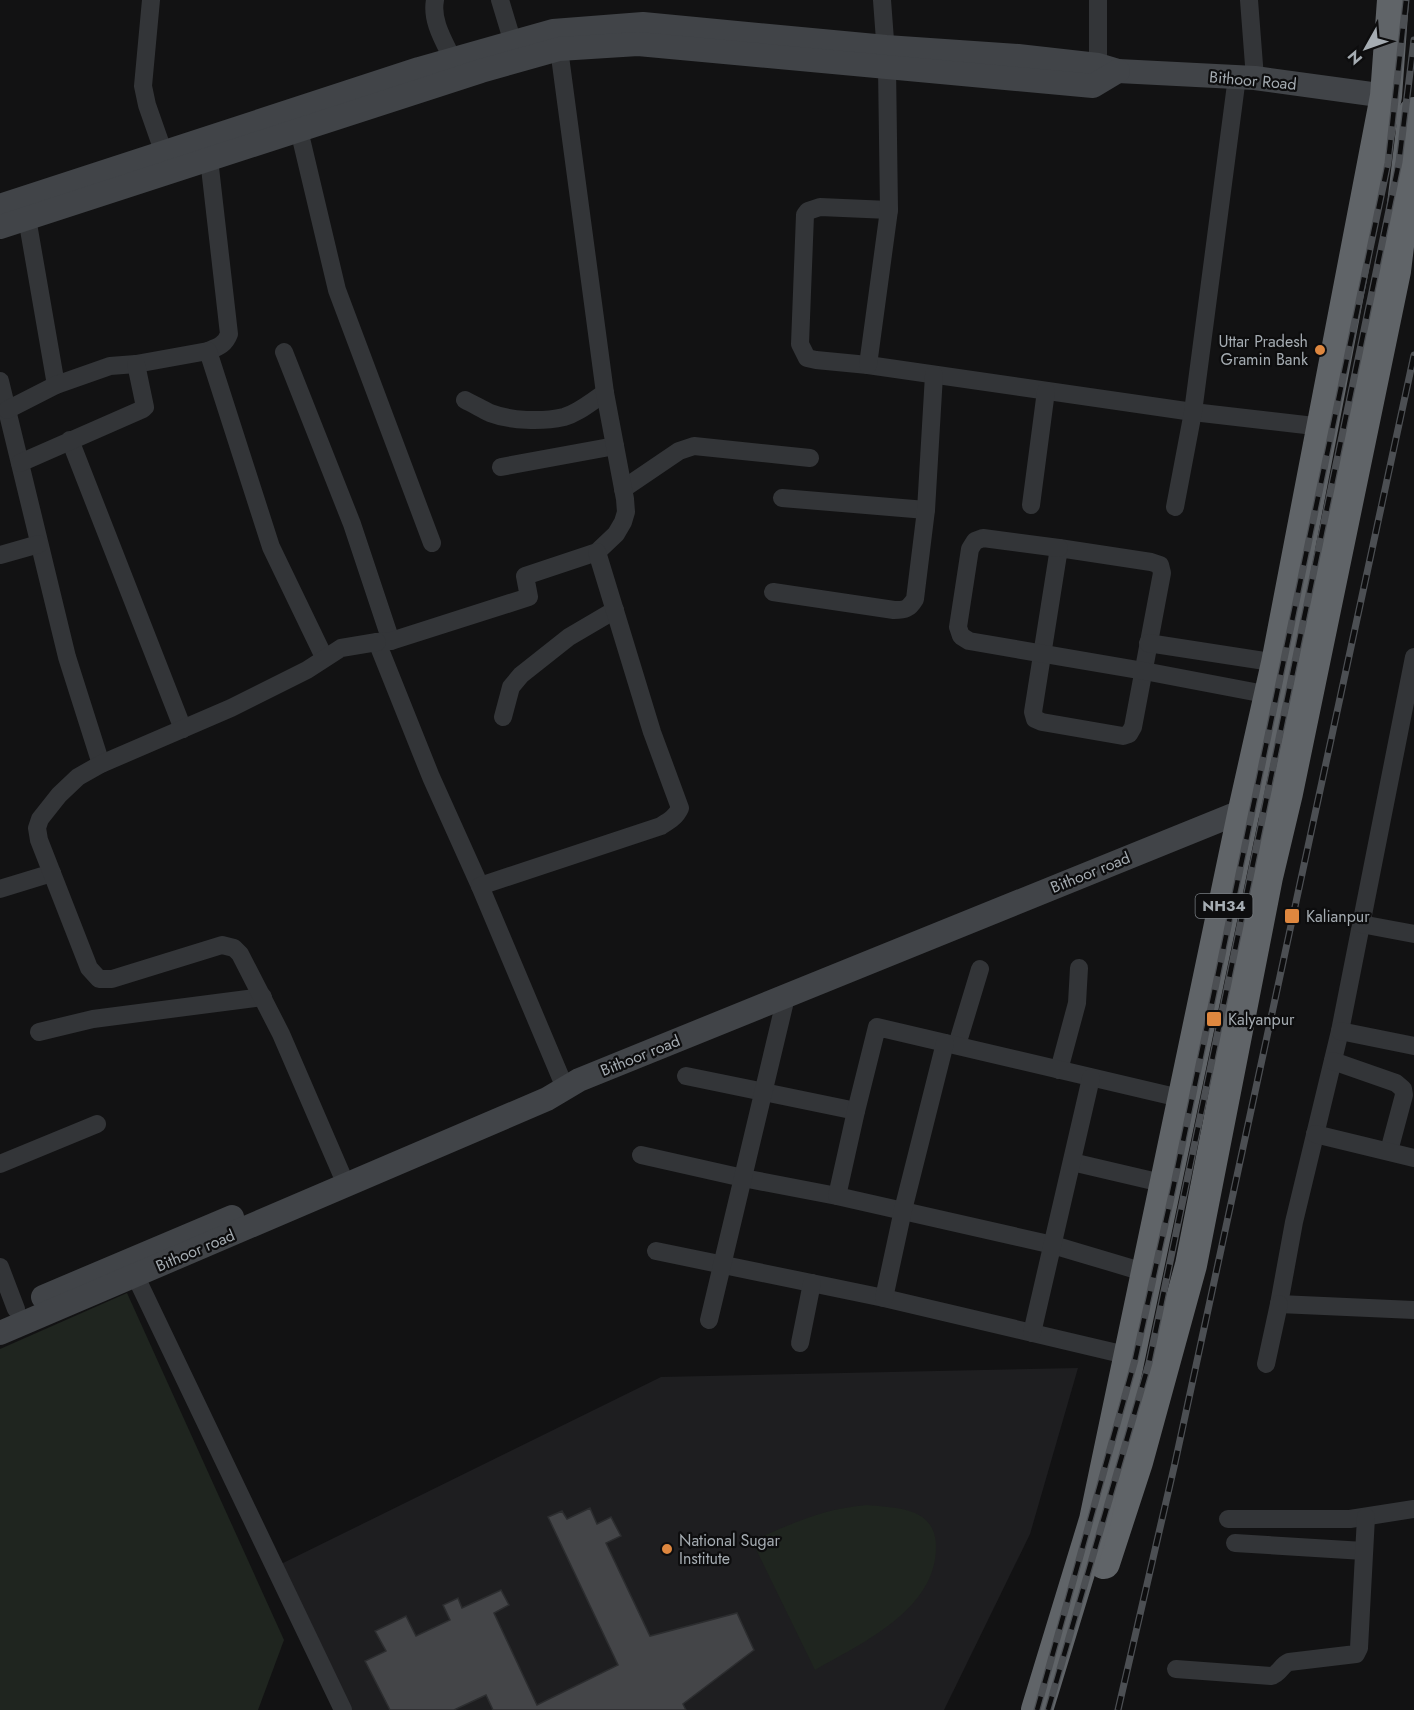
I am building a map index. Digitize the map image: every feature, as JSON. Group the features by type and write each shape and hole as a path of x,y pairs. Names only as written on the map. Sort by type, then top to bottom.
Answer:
{"highway":[{"name":"NH34","path":"1037,1710 1095,1520 1277,663 1386,96 1393,0"},
{"name":"NH34","path":"1058,1710 1137,1462 1191,1264 1267,878 1405,269 1414,113"}],"street":[{"path":"151,0 143,86 147,105 167,162"},
{"path":"435,0 433,10 436,22 453,60"},
{"path":"500,0 513,43"},
{"path":"868,365 889,210 886,57 882,0"},
{"path":"0,227 167,162 453,60 553,31 643,24 1093,86 1108,68 1098,0"},
{"path":"1175,507 1193,412 1246,78 1249,0"},
{"path":"0,206 167,162 209,159 481,71 560,49 638,44 886,57"},
{"path":"341,1173 281,1034 240,954 228,945 208,947 112,979 99,979 89,968 39,840 37,828 40,819 68,786 78,777 101,764 240,704 307,670 324,657 351,645 384,641 529,597 525,576 597,552 616,534 626,512 605,393 560,49"},
{"name":"Bithoor Road","path":"1108,68 1246,78 1386,96"},
{"path":"299,130 337,290 432,543"},
{"path":"7,410 56,385 110,366 136,364 208,351 225,343 229,334 209,159"},
{"path":"889,210 814,208 808,211 804,219 802,350 810,360 868,365 1193,412 1323,427"},
{"path":"27,218 56,385"},
{"path":"208,351 271,547 324,657"},
{"path":"0,1267 8,1312 542,1086 571,1081 431,777 384,641 352,524 284,352"},
{"path":"20,463 145,407 136,364"},
{"path":"774,592 894,610 908,608 915,599 926,510 934,375"},
{"path":"0,381 67,657 101,764"},
{"path":"1031,505 1046,391"},
{"path":"465,400 491,413 506,417 551,418 564,417 576,412 605,393"},
{"path":"70,440 183,729"},
{"path":"501,466 615,446"},
{"path":"623,489 680,451 694,446 810,458"},
{"path":"782,498 926,510"},
{"path":"1059,548 1044,654 1033,712 1035,719 1123,736 1129,734 1133,728 1144,671 1148,643 1162,573 1160,565 1151,562 1059,548 983,538 975,541 970,549 958,627 961,636 969,641 1044,654 1144,671 1270,695"},
{"path":"0,555 39,544"},
{"path":"480,886 661,826 678,813 680,808 652,732 597,552"},
{"path":"503,717 512,687 521,675 569,637 615,610"},
{"path":"1148,643 1277,663"},
{"path":"1266,1364 1294,1222 1340,1031 1361,924 1406,748 1414,657"},
{"name":"Bithoor road","path":"0,1333 547,1099 571,1081 786,998 1287,793"},
{"path":"0,889 52,873"},
{"path":"1361,924 1414,934"},
{"path":"1059,1070 1077,1003 1079,968"},
{"path":"884,1298 903,1210 951,1044 980,969"},
{"path":"39,1032 93,1019 263,997"},
{"path":"709,1320 786,998"},
{"path":"837,1196 877,1027 1184,1099"},
{"path":"1340,1031 1414,1046"},
{"path":"1333,1061 1396,1083 1403,1089 1404,1095 1389,1151"},
{"path":"686,1076 856,1111"},
{"path":"1032,1333 1092,1078"},
{"path":"0,1164 97,1124"},
{"path":"1315,1134 1414,1158"},
{"path":"641,1155 903,1210 1053,1245 1147,1273"},
{"path":"1072,1162 1166,1184"},
{"path":"656,1251 884,1298 1130,1356"},
{"path":"135,1275 344,1710"},
{"path":"800,1343 812,1283"},
{"path":"1279,1304 1414,1310"},
{"path":"1228,1519 1350,1519 1414,1509"},
{"path":"1176,1669 1271,1676 1289,1662 1356,1654 1359,1648 1366,1517"},
{"path":"1235,1543 1364,1551"}],"shaded area":[{"path":"127,1293 284,1640 258,1710 0,1710 0,1349"},
{"name":"National Sugar Institute","path":"1078,1368 1030,1534 944,1710 350,1710 279,1565 661,1377"},
{"path":"867,1505 902,1509 922,1517 934,1534 936,1547 933,1569 924,1589 893,1622 874,1636 815,1670 752,1541 822,1513"}],"building":[{"path":"1239,924 1202,1114 1199,1113"},
{"path":"590,1508 597,1524 611,1517 621,1536 606,1543 650,1636 737,1613 754,1650 683,1704 686,1710 493,1710 486,1695 454,1710 390,1710 365,1661 386,1651 375,1631 406,1616 416,1636 450,1620 443,1605 458,1598 462,1608 501,1590 509,1605 494,1613 537,1705 618,1665 548,1517 562,1511 567,1519"}],"railway":[{"path":"1037,1710 1135,1360 1173,1189 1388,163 1406,0"},
{"path":"1048,1710 1149,1363 1399,162 1414,40"},
{"path":"1118,1710 1175,1463 1414,355"}],"place":[{"name":"Uttar Pradesh Gramin Bank","path":"1320,350"},
{"name":"Kalianpur","path":"1292,916"},
{"name":"Kalyanpur","path":"1214,1019"},
{"name":"National Sugar Institute","path":"667,1549"}]}
